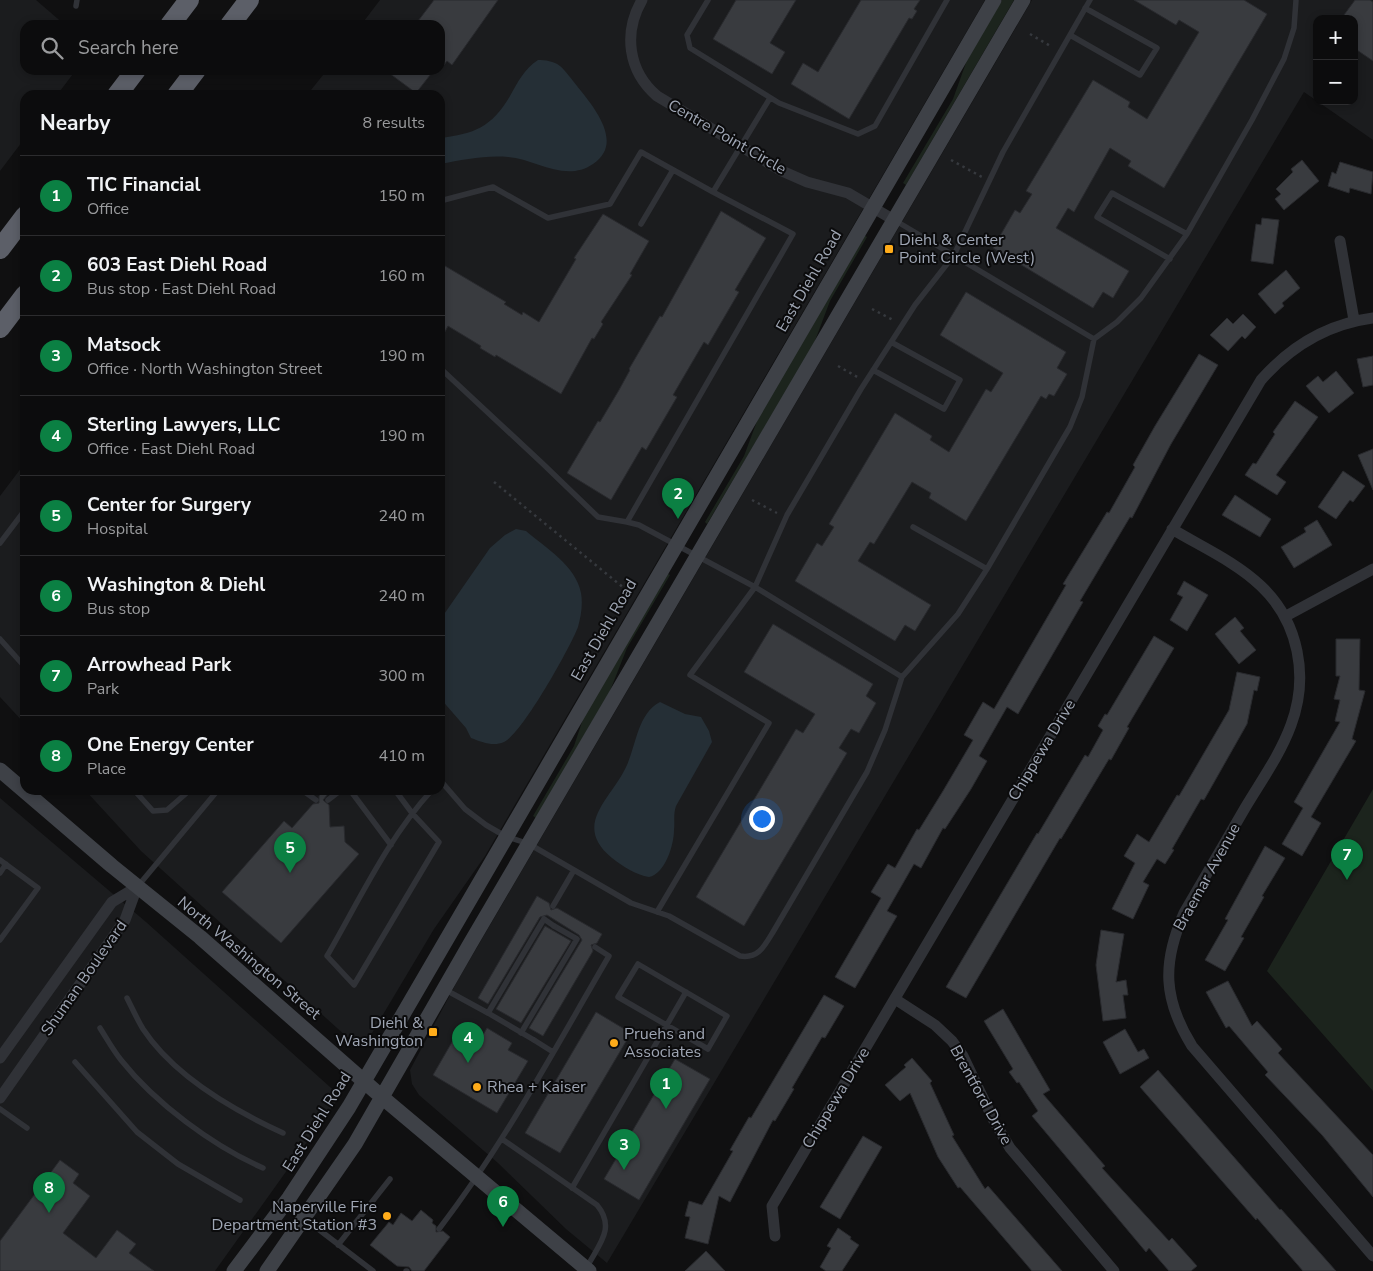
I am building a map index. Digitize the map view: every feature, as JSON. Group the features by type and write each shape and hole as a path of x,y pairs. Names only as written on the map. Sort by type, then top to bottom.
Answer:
{"highway":[{"path":"174,20 189,0"},
{"path":"234,20 249,0"},
{"path":"121,90 132,75"},
{"path":"181,90 192,75"},
{"path":"0,249 20,223"},
{"path":"0,328 20,302"}],"street":[{"name":"Centre Point Circle","path":"642,0 634,18 630,44 633,62 642,80 664,101 798,179 838,189 894,220"},
{"name":"East Diehl Road","path":"234,1271 290,1198 345,1114 675,544 994,0"},
{"path":"267,1271 305,1219 383,1098 444,989 1024,0"},
{"path":"1340,241 1354,320"},
{"name":"Chippewa Drive","path":"775,1236 772,1206 1261,380 1286,354 1305,341 1354,320 1373,318"},
{"name":"Braemar Avenue","path":"1172,529 1246,573 1262,586 1286,616 1292,630 1299,660 1300,686 1295,713 1282,746 1184,913 1169,954 1169,994 1180,1028 1192,1046 1373,1256"},
{"path":"1286,616 1373,569"},
{"name":"North Washington Street","path":"0,770 20,787"},
{"name":"North Washington Street","path":"29,795 137,887 200,937 383,1098 588,1270"},
{"name":"Shuman Boulevard","path":"0,1058 112,902 137,887"},
{"name":"Shuman Boulevard","path":"0,1098 126,920 137,887"},
{"name":"Brentford Drive","path":"895,999 935,1025 952,1041 969,1067 994,1122 1010,1148 1114,1271"}],"lane":[{"path":"708,0 687,35 690,48 770,98 858,134 875,126 947,0"},
{"path":"657,912 769,723 690,675 755,587 788,515 820,457 915,305 954,255 1003,152 1090,0"},
{"path":"445,786 465,809 505,836 529,844 630,903 669,916 740,956 749,958 757,954 774,932 867,772 885,730 902,677 958,614 987,569 1070,427 1082,397 1094,339 1117,322 1141,298 1170,259 1187,234 1252,120 1284,59 1294,28 1296,0"},
{"path":"1070,36 1140,75 1157,48 1085,8"},
{"path":"713,192 770,98"},
{"path":"445,200 493,187 548,218 610,204 641,152 793,234 627,522"},
{"path":"640,224 673,170"},
{"path":"1170,259 1097,217 1112,192 1187,234"},
{"path":"894,220 1094,339"},
{"path":"873,370 944,409 960,380 891,342"},
{"path":"445,373 542,462 598,517 639,525 698,556 755,587 902,677"},
{"path":"0,543 20,517"},
{"path":"913,528 987,569"},
{"path":"0,639 20,661"},
{"path":"138,795 152,811 167,810 184,795"},
{"path":"137,887 214,795"},
{"path":"309,795 316,800"},
{"path":"328,800 334,795"},
{"path":"354,795 391,845"},
{"path":"399,795 412,813 439,842 354,985 327,956 391,845 412,813 428,795"},
{"path":"0,860 38,888 0,940"},
{"path":"0,873 6,864"},
{"path":"553,906 574,870"},
{"path":"488,1013 544,919 577,939 521,1033"},
{"path":"439,1229 477,1178 502,1139 609,956 595,947"},
{"path":"638,964 686,992 727,1016 708,1049 618,997 638,964"},
{"path":"444,989 553,1052"},
{"path":"572,1188 686,992"},
{"path":"127,998 143,1029 171,1060 211,1095 244,1115 283,1133"},
{"path":"100,1028 121,1060 153,1094 197,1129 244,1159 263,1168"},
{"path":"75,1062 137,1132 178,1164 240,1200"},
{"path":"0,1109 27,1128"},
{"path":"502,1139 596,1205 605,1215 607,1231 588,1270"},
{"path":"338,1245 390,1179"},
{"path":"305,1219 372,1271"}],"path":[{"path":"1030,34 1055,48"},
{"path":"951,160 982,177"},
{"path":"872,309 895,321"},
{"path":"838,366 860,379"},
{"path":"494,482 630,593"},
{"path":"752,500 782,516"}],"shaded area":[{"path":"0,0 36,0 59,20 20,20 20,75 72,75 61,90 20,90 20,145 0,171"},
{"path":"380,0 985,0 485,856 434,929 372,1033 362,1041 347,1037 141,851 90,795 445,795 445,90 311,90 323,75 445,75 445,20 365,20"},
{"path":"1002,0 1014,0 906,185 903,183 953,99 967,60"},
{"path":"1032,0 1373,0 1373,140 1323,105 1358,105 1358,15 1313,15 1313,98 1304,92 607,1263 566,1229 498,1163 419,1095 412,1084 410,1070 459,978"},
{"path":"538,60 558,64 591,104 598,114 606,135 606,146 602,155 593,164 572,171 561,171 508,157 482,157 445,163 445,137 472,131 489,122 503,107 525,72"},
{"path":"864,235 867,237 830,301 813,346 707,524 705,522 744,456 760,413"},
{"path":"20,470 20,719 0,697 0,496"},
{"path":"516,529 526,531 551,551 573,574 582,597 578,627 556,671 533,708 512,736 504,742 492,744 471,738 466,728 445,704 445,613 490,548 505,535"},
{"path":"667,573 670,575 627,648 610,691 536,818 533,816 574,746 586,710"},
{"path":"660,702 685,714 701,717 709,731 712,742 676,806 674,836 668,858 660,871 649,877 629,870 612,858 600,846 595,834 595,823 598,812 627,765 642,721 653,707"},
{"path":"1373,789 1373,1091 1267,971"},
{"path":"0,798 146,922 340,1096 215,1271 0,1271"}],"building":[{"path":"434,0 498,0 452,65 447,61 445,64 445,20 419,20"},
{"path":"736,0 796,0 770,43 785,52 772,74 713,39"},
{"path":"861,0 920,0 914,9 917,11 912,19 909,18 849,119 791,84 803,63 818,72"},
{"path":"1134,0 1244,0 1267,14 1164,188 1128,166 1131,161 1110,148 1074,212 1068,208 1056,228 1129,271 1113,298 1103,292 1093,308 993,248 1015,210 1020,213 1032,194 1026,191 1093,80 1130,102 1128,107 1147,119 1199,32 1179,20 1176,25"},
{"path":"1355,0 1370,0 1373,2 1373,61 1358,51 1358,15 1344,15"},
{"path":"392,75 430,75 418,90 412,90"},
{"path":"1302,160 1319,181 1284,210 1275,199 1281,194 1276,189 1293,172 1291,169"},
{"path":"1340,162 1373,172 1371,194 1350,188 1349,193 1328,186 1332,172 1336,174"},
{"path":"721,211 766,238 735,290 739,292 708,345 704,342 673,395 677,397 646,450 642,447 611,500 567,473 619,390 660,316 662,317"},
{"path":"603,214 649,241 630,274 632,275 601,322 603,324 594,339 592,338 561,394 496,355 495,357 480,348 481,346 448,326 445,332 445,266 506,302 504,304 522,315 523,312 539,322 576,259 574,258"},
{"path":"1262,218 1279,220 1273,264 1251,261 1256,224 1261,225"},
{"path":"1286,270 1300,288 1282,303 1284,306 1275,314 1258,294"},
{"path":"966,292 1066,352 1057,368 1067,374 1054,396 1049,394 1046,399 1041,396 966,521 929,498 931,493 912,482 874,544 870,542 858,561 931,605 915,631 905,625 895,641 795,581 817,543 822,546 834,527 829,524 895,413 932,436 930,440 949,452 986,389 991,392 1003,373 940,335"},
{"path":"1243,314 1256,327 1245,339 1242,336 1228,351 1210,335 1227,318 1233,324"},
{"path":"1199,354 1218,365 1171,444 1132,518 1130,517 1080,601 1083,602 1018,714 1007,707 979,756 987,761 971,789 945,829 943,828 921,868 914,864 887,911 897,916 855,988 835,977 881,898 871,892 888,864 895,868 917,829 919,830 943,791 973,740 964,735 983,702 994,709 1066,585 1063,584 1107,512 1109,513 1155,426"},
{"path":"1373,356 1373,385 1363,387 1357,359"},
{"path":"1336,371 1354,393 1329,413 1306,386 1318,376 1323,382"},
{"path":"1295,401 1318,417 1276,475 1286,482 1277,495 1245,475 1253,463 1256,464 1275,434 1273,432"},
{"path":"1373,449 1373,490 1358,455"},
{"path":"1343,471 1365,486 1353,502 1350,500 1336,519 1318,507"},
{"path":"1235,495 1271,519 1260,537 1222,515"},
{"path":"1317,520 1332,545 1294,568 1281,547 1306,532 1304,528"},
{"path":"1184,581 1208,595 1187,631 1170,620 1183,597 1177,594"},
{"path":"1235,617 1244,628 1240,631 1256,650 1239,664 1215,634"},
{"path":"773,624 873,684 866,696 876,703 859,733 851,729 839,748 847,753 744,926 696,897 796,729 803,733 815,714 744,672"},
{"path":"1154,636 1174,648 1127,727 1129,728 1111,760 1109,759 1060,838 966,998 946,987 1085,755 1088,757 1103,730 1098,726 1105,714 1107,715"},
{"path":"1336,639 1360,639 1359,690 1365,691 1352,739 1356,741 1311,817 1321,823 1302,856 1282,844 1303,808 1294,802 1340,722 1335,721 1340,700 1334,699 1340,676 1336,676"},
{"path":"1237,672 1260,677 1257,691 1254,690 1247,724 1204,800 1201,799 1165,864 1157,859 1143,882 1149,885 1133,919 1112,909 1135,863 1124,856 1137,834 1149,842 1177,795 1179,796 1229,710"},
{"path":"327,795 323,800 329,805 330,827 344,826 345,842 359,854 281,943 222,892 284,821 292,828 313,804 319,803 319,796"},
{"path":"1265,846 1285,858 1262,896 1264,897 1241,937 1244,938 1225,971 1205,960 1228,920 1225,919"},
{"path":"537,896 549,903 551,910 557,908 602,934 597,943 591,945 593,951 543,1036 529,1028 582,940 579,935 547,915 540,917 488,1004 478,998"},
{"path":"545,926 571,941 521,1023 496,1009"},
{"path":"1101,930 1124,934 1116,982 1126,980 1128,995 1123,995 1126,1018 1103,1021 1096,965"},
{"path":"1228,981 1252,1026 1257,1021 1282,1049 1278,1053 1373,1155 1373,1197 1322,1135 1265,1075 1268,1072 1229,1026 1226,1028 1206,992"},
{"path":"824,995 844,1006 825,1038 822,1037 792,1088 794,1089 775,1121 773,1120 730,1202 719,1196 708,1244 685,1238 690,1217 685,1216 689,1201 702,1205 733,1151 730,1150 749,1117 751,1118"},
{"path":"1003,1009 1050,1090 1043,1094 1105,1166 1102,1168 1169,1241 1172,1238 1197,1266 1191,1271 1169,1271 1149,1248 1146,1252 1032,1116 1038,1111 1019,1082 1017,1083 1009,1072 1013,1069 984,1021"},
{"path":"596,1012 631,1033 560,1153 525,1133"},
{"path":"463,1023 483,1035 487,1028 512,1043 508,1050 528,1061 497,1113 433,1075"},
{"path":"1125,1029 1138,1052 1144,1049 1149,1058 1120,1074 1103,1042"},
{"path":"912,1058 932,1081 930,1083 954,1135 952,1136 985,1189 988,1186 1062,1271 1032,1271 960,1187 958,1188 938,1157 910,1093 900,1101 885,1085 906,1067 904,1065"},
{"path":"675,1059 710,1079 639,1200 604,1179"},
{"path":"1158,1070 1336,1271 1303,1271 1257,1218 1256,1220 1140,1087"},
{"path":"863,1136 882,1147 840,1219 820,1207"},
{"path":"60,1160 79,1174 73,1183 90,1196 63,1233 96,1258 117,1230 136,1244 129,1253 154,1271 0,1271 0,1241"},
{"path":"421,1210 433,1220 432,1223 436,1226 436,1232 443,1231 450,1237 424,1271 412,1271 409,1267 397,1266 370,1245 389,1222 393,1225 401,1213 412,1221"},
{"path":"838,1228 859,1245 842,1271 826,1271 820,1267 831,1248 827,1246"},
{"path":"706,1251 725,1271 685,1271"}],"place":[{"name":"Diehl & Center Point Circle (West)","path":"889,249"},
{"name":"603 East Diehl Road","path":"678,519"},
{"name":"Center for Surgery","path":"290,873"},
{"name":"Arrowhead Park","path":"1347,880"},
{"name":"Diehl & Washington","path":"433,1032"},
{"name":"Pruehs and Associates","path":"614,1043"},
{"name":"Sterling Lawyers, LLC","path":"468,1063"},
{"name":"Rhea + Kaiser","path":"477,1087"},
{"name":"TIC Financial","path":"666,1109"},
{"name":"Matsock","path":"624,1170"},
{"name":"One Energy Center","path":"49,1213"},
{"name":"Naperville Fire Department Station #3","path":"387,1216"},
{"name":"Washington & Diehl","path":"503,1227"}]}
